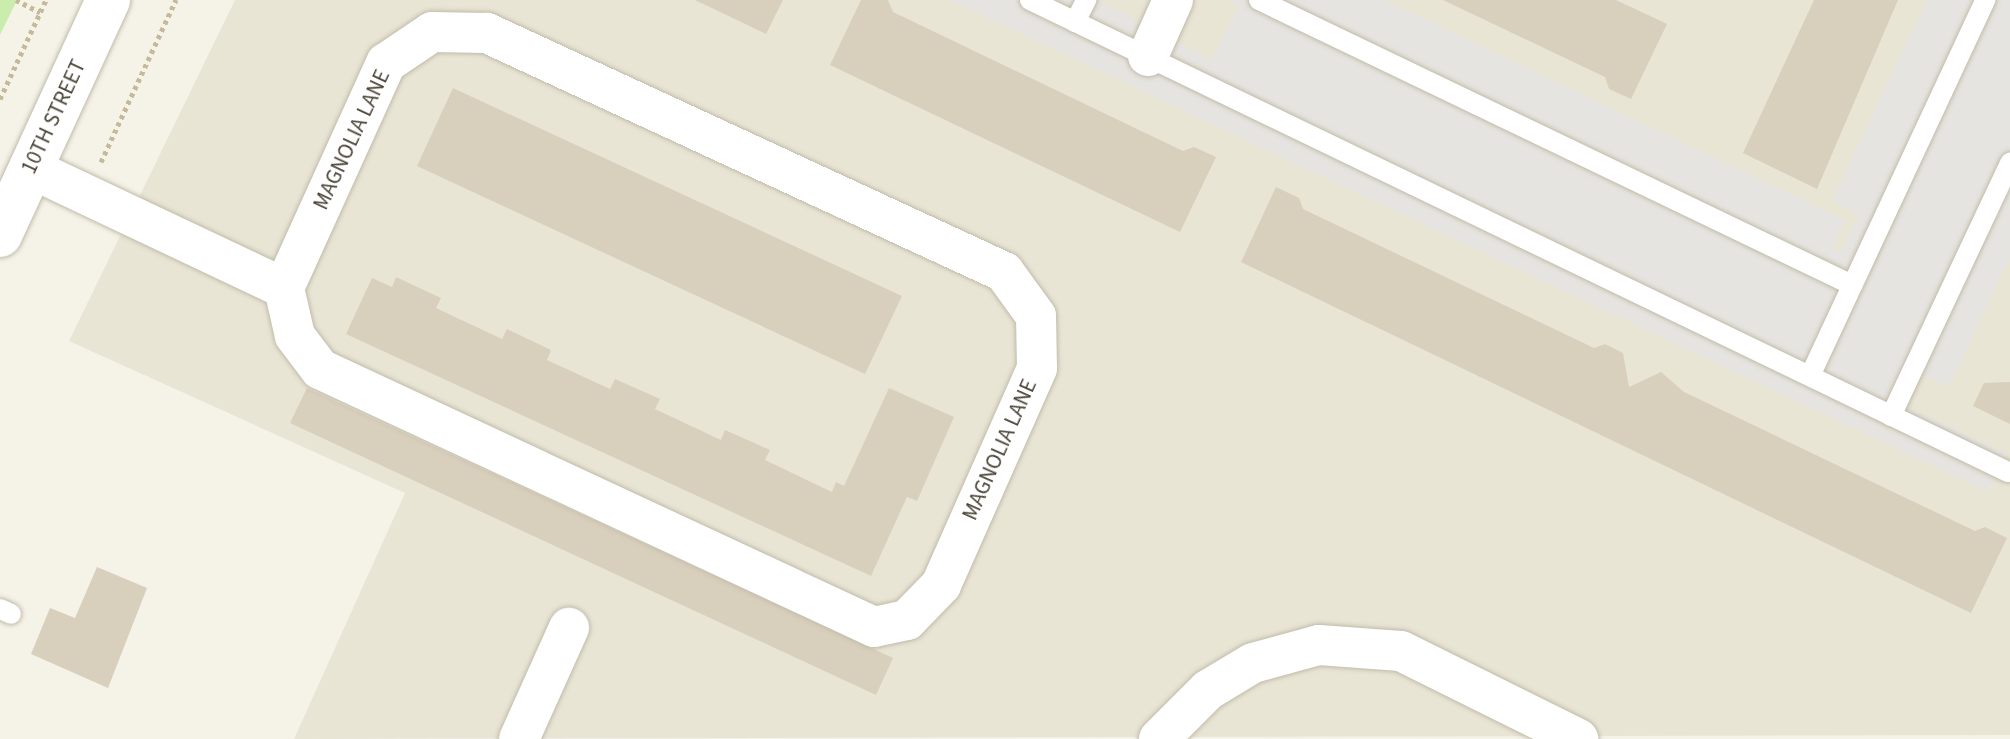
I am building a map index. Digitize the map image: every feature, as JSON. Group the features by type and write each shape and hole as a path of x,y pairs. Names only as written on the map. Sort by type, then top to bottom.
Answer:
{"street":[{"name":"10TH STREET","path":"0,235 108,0"},
{"path":"1148,56 1173,0"},
{"name":"MAGNOLIA LANE","path":"432,32 487,33 1004,272 1036,316 1037,368 941,585 907,620 874,627 320,369 295,336 284,288 386,63 432,32"},
{"path":"30,168 284,288"},
{"path":"519,739 569,628"},
{"path":"1159,739 1208,690 1253,663 1319,645 1401,651 1578,739"}],"lane":[{"path":"1030,0 2008,472"},
{"path":"1075,22 1086,0"},
{"path":"1259,0 1852,285"},
{"path":"1810,376 1985,0"},
{"path":"1891,416 2010,163"}],"path":[{"path":"16,0 40,12"},
{"path":"0,99 46,0"},
{"path":"94,176 176,0"}],"shaded area":[{"path":"235,0 2010,0 2010,735 294,739 405,493 69,341"},
{"path":"950,0 1099,0 1212,60 1238,7 1228,0 1385,0 1845,220 1832,248 1841,252 1859,214 1832,201 1927,0 2010,0 2010,257 1949,387 1921,374 1906,406 2007,454 1988,492"}],"green space":[{"path":"0,0 17,0 0,35"}],"building":[{"path":"695,0 783,0 766,34"},
{"path":"861,0 888,0 893,12 1183,151 1194,147 1216,157 1180,232 830,65"},
{"path":"1443,0 1616,0 1667,24 1631,99 1609,89 1605,77"},
{"path":"1814,0 1898,0 1817,189 1743,153"},
{"path":"453,88 902,296 865,374 417,166"},
{"path":"1276,187 1299,198 1303,209 1594,348 1605,344 1623,353 1629,387 1661,372 1684,392 1975,531 1985,527 2007,538 1971,613 1241,262"},
{"path":"396,277 441,298 436,308 455,317 502,339 507,329 551,350 547,360 610,389 615,379 660,399 655,409 721,440 725,430 770,450 765,460 832,492 836,482 844,486 889,388 954,417 917,501 907,497 871,576 346,334 372,278 392,287"},
{"path":"2010,382 2010,424 1973,406 1984,383"},
{"path":"307,388 893,658 876,695 290,423"},
{"path":"97,567 147,588 108,688 31,654 50,608 75,618"}]}
